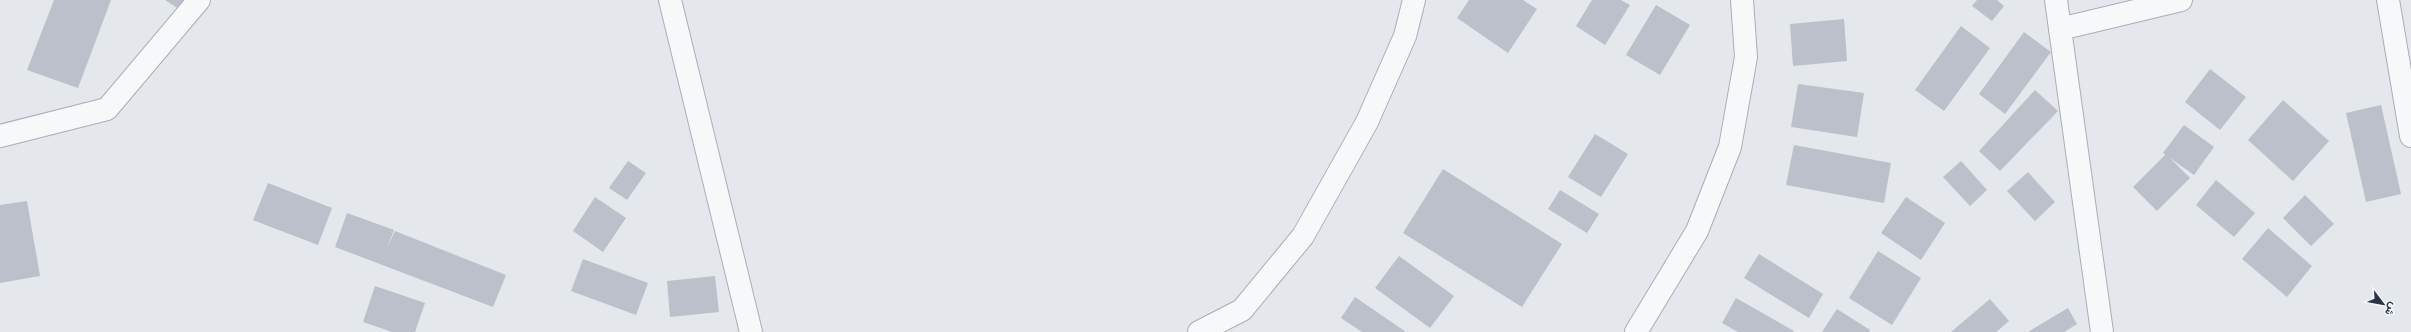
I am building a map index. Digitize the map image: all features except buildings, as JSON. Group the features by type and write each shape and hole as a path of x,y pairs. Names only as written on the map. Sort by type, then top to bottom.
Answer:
{"street":[{"path":"0,136 107,109 199,0"},
{"path":"670,0 751,332"},
{"path":"1199,332 1242,310 1303,236 1367,122 1405,36 1414,0"},
{"path":"1636,332 1697,231 1730,147 1746,57 1742,0"},
{"path":"2056,0 2102,332"},
{"path":"2060,29 2181,0"},
{"path":"2388,0 2411,136"}]}
